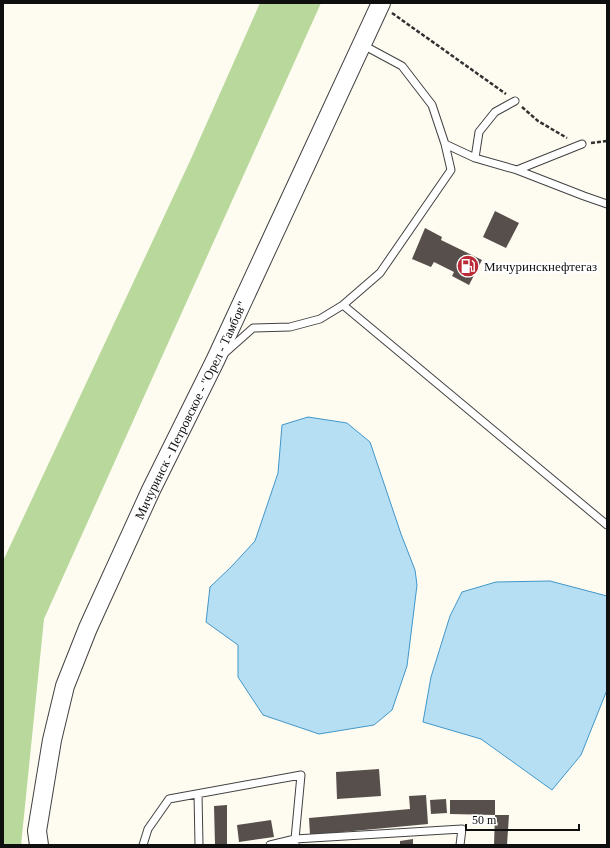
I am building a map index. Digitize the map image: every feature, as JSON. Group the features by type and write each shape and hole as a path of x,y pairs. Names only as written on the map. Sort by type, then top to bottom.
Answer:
{"street":[{"name":"Мичуринск - Петровское - \"Орел - Тамбов\"","path":"38,838 52,740 65,686 88,628 151,490 215,361 381,4"}],"lane":[{"path":"215,361 253,328 290,328 320,319 343,305 380,273 451,170 445,144 432,104 402,66 363,44"},
{"path":"475,158 479,132 495,112 515,101"},
{"path":"445,144 475,158 517,170 607,204"},
{"path":"517,170 582,144"},
{"path":"343,305 607,525"},
{"path":"143,845 148,829 169,799 301,775 295,842"},
{"path":"198,794 199,845"},
{"path":"270,845 462,829 460,845"}],"path":[{"path":"381,4 515,101 538,121 560,134 582,144 607,141"}],"green space":[{"path":"260,3 321,3 44,619 21,845 3,845 3,561 190,161"}],"water":[{"path":"308,417 347,423 370,442 401,534 415,570 417,585 407,666 392,710 374,725 319,734 263,715 238,677 238,645 206,622 210,587 255,541 278,473 282,425"},
{"path":"550,581 607,596 607,690 581,755 552,790 481,739 423,722 431,677 450,616 462,592 496,582"}],"building":[{"path":"495,211 519,223 506,248 483,237"},
{"path":"425,228 442,237 441,240 482,260 469,285 452,276 454,272 434,262 431,267 412,259"},
{"path":"379,769 381,796 337,799 336,772"},
{"path":"426,795 428,824 310,835 309,818 410,809 409,796"},
{"path":"446,799 447,813 431,814 430,800"},
{"path":"450,800 495,800 495,815 450,814"},
{"path":"227,805 227,845 215,845 214,806"},
{"path":"495,815 509,815 507,845 494,845"},
{"path":"271,820 274,837 239,842 237,825"},
{"path":"413,839 413,845 400,845 400,841"}],"place":[{"name":"Мичуринскнефтегаз","path":"468,266"}]}
